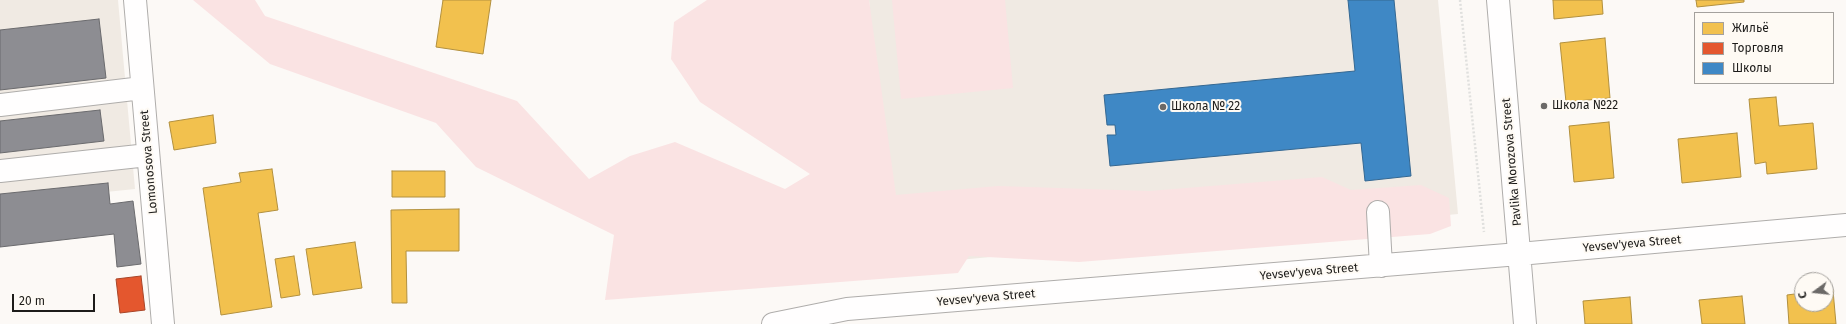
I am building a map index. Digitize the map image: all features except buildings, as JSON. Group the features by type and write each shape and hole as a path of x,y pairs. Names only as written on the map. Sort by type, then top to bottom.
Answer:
{"street":[{"name":"Lomonosova Street","path":"135,0 162,324"},
{"name":"Pavlika Morozova Street","path":"1498,0 1526,324"},
{"path":"0,105 142,88"},
{"path":"0,171 148,155"},
{"path":"1378,212 1381,266"},
{"name":"Yevsev'yeva Street","path":"773,324 1381,266 1846,225"}],"path":[{"path":"1460,0 1487,257"}],"shaded area":[{"path":"0,0 118,0 135,189 0,203"},
{"path":"193,0 255,0 265,16 517,101 589,179 630,156 675,142 785,189 810,174 700,102 671,59 674,22 707,0 869,0 896,195 998,186 1149,191 1322,177 1351,190 1421,185 1449,198 1451,226 1430,234 1079,262 969,256 958,273 605,300 614,235 476,167 436,123 270,64"},
{"name":"Школа № 22","path":"869,0 1438,0 1458,214 893,266"},
{"path":"892,0 1005,0 1013,88 901,99"}],"place":[{"name":"Школа №22","path":"1544,106"},
{"name":"Школа № 22","path":"1163,107"}]}
